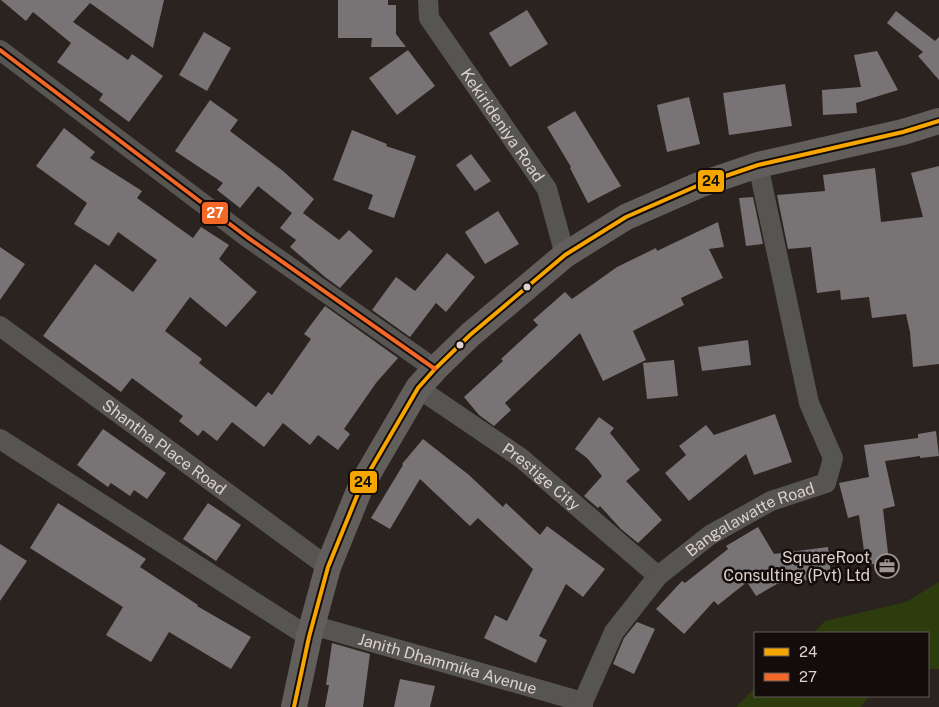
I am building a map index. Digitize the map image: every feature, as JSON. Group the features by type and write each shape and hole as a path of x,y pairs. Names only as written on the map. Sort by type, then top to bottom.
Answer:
{"main road":[{"path":"294,707 310,631 328,567 361,486 418,388 470,335 565,255 626,217 699,185 758,164 903,132 939,121"}],"street":[{"name":"Kekirideniya Road","path":"428,0 429,18 547,189 565,255"},
{"path":"0,50 247,237 436,368"},
{"name":"Bangalawatte Road","path":"583,705 614,632 658,576 710,535 771,501 826,483 833,458 809,403 758,164"},
{"name":"Shantha Place Road","path":"0,326 328,567"},
{"name":"Prestige City","path":"418,388 521,458 658,576"},
{"name":"Janith Dhammika Avenue","path":"0,439 310,631 583,705"}],"green space":[{"path":"939,582 939,669 929,669 929,632 814,632 825,621 906,602"},
{"path":"754,689 754,697 868,697 861,707 736,707"}],"building":[{"path":"1,0 164,0 153,48 90,3 73,22 128,60 132,54 163,76 129,122 99,100 103,94 57,62 71,43 33,12 26,21"},
{"path":"338,0 388,0 388,5 396,5 396,34 406,47 371,47 372,38 338,38"},
{"path":"527,10 548,44 510,67 489,33"},
{"path":"896,11 935,41 939,37 939,80 918,56 923,52 887,23"},
{"path":"204,32 231,48 207,91 179,75"},
{"path":"408,50 435,86 397,115 369,78"},
{"path":"877,51 898,90 856,103 857,113 823,115 822,90 861,87 854,55"},
{"path":"785,84 792,126 729,135 723,93"},
{"path":"689,97 700,144 667,152 657,105"},
{"path":"210,100 238,120 230,131 283,171 314,199 303,213 339,240 349,230 373,251 340,288 290,247 296,240 280,228 292,213 258,186 240,208 217,190 223,183 175,151"},
{"path":"575,111 621,186 588,203 571,167 547,127"},
{"path":"64,128 95,152 90,158 142,191 137,198 193,238 201,227 229,245 219,259 257,292 226,327 190,297 165,331 202,359 199,363 256,407 268,392 272,395 311,339 304,334 325,306 398,358 376,383 344,429 350,434 338,450 318,435 310,445 283,423 264,447 232,422 217,441 203,430 198,436 179,421 183,416 132,378 121,392 43,336 95,264 133,292 157,260 118,232 109,246 74,224 87,203 36,166"},
{"path":"352,130 387,144 386,146 416,156 394,218 368,209 373,195 333,180"},
{"path":"471,154 491,181 475,191 456,165"},
{"path":"939,166 939,364 913,367 910,332 906,314 872,318 869,297 841,300 840,290 817,293 811,247 788,249 777,195 825,191 823,175 875,168 881,222 923,217 911,173"},
{"path":"753,197 763,244 746,246 739,198"},
{"path":"498,211 519,244 485,264 465,232"},
{"path":"718,222 724,247 709,249 723,278 681,298 684,305 633,331 646,360 603,381 580,333 505,403 511,410 494,426 479,415 464,397 538,325 533,320 565,292 572,299 617,267 656,248 657,251"},
{"path":"0,247 25,264 0,300"},
{"path":"447,253 475,277 446,312 436,303 410,337 372,310 396,277 415,291"},
{"path":"748,340 751,365 702,371 698,347"},
{"path":"674,360 678,396 647,399 643,363"},
{"path":"775,414 792,462 754,475 746,454 689,501 665,473 686,455 679,446 706,425 714,435"},
{"path":"599,417 614,428 610,433 640,470 626,481 662,520 638,543 621,529 600,506 598,508 584,496 602,476 587,458 575,449"},
{"path":"103,429 166,473 147,499 134,490 130,496 111,483 108,487 77,465"},
{"path":"936,431 939,456 920,458 920,456 885,461 895,506 883,509 889,562 866,565 859,515 848,518 839,483 869,477 864,445 918,438 918,434"},
{"path":"423,439 469,475 503,507 506,503 540,535 547,526 605,569 583,597 566,584 539,636 547,640 536,663 484,638 495,615 507,621 533,569 478,518 470,526 420,479 390,529 371,518 402,464"},
{"path":"58,503 146,559 140,567 197,606 251,637 231,669 169,632 151,662 106,635 123,607 30,548"},
{"path":"208,503 241,525 216,561 183,539"},
{"path":"758,527 774,554 828,547 831,577 777,584 756,596 747,582 718,605 714,601 684,634 656,609 682,581 685,583 728,549 726,546"},
{"path":"0,544 27,561 0,601"},
{"path":"637,622 655,629 634,674 613,664 624,638"},
{"path":"332,643 370,654 363,707 325,707 329,685 326,685"},
{"path":"400,679 435,686 430,707 394,707"}],"transit line":[{"name":"27","path":"0,50 247,237 435,369"},
{"name":"24","path":"294,707 309,637 328,567 361,486 418,388 470,335 565,255 626,217 699,185 758,165 903,132 939,121"}],"place":[{"name":"SquareRoot Consulting (Pvt) Ltd","path":"887,566"}]}
